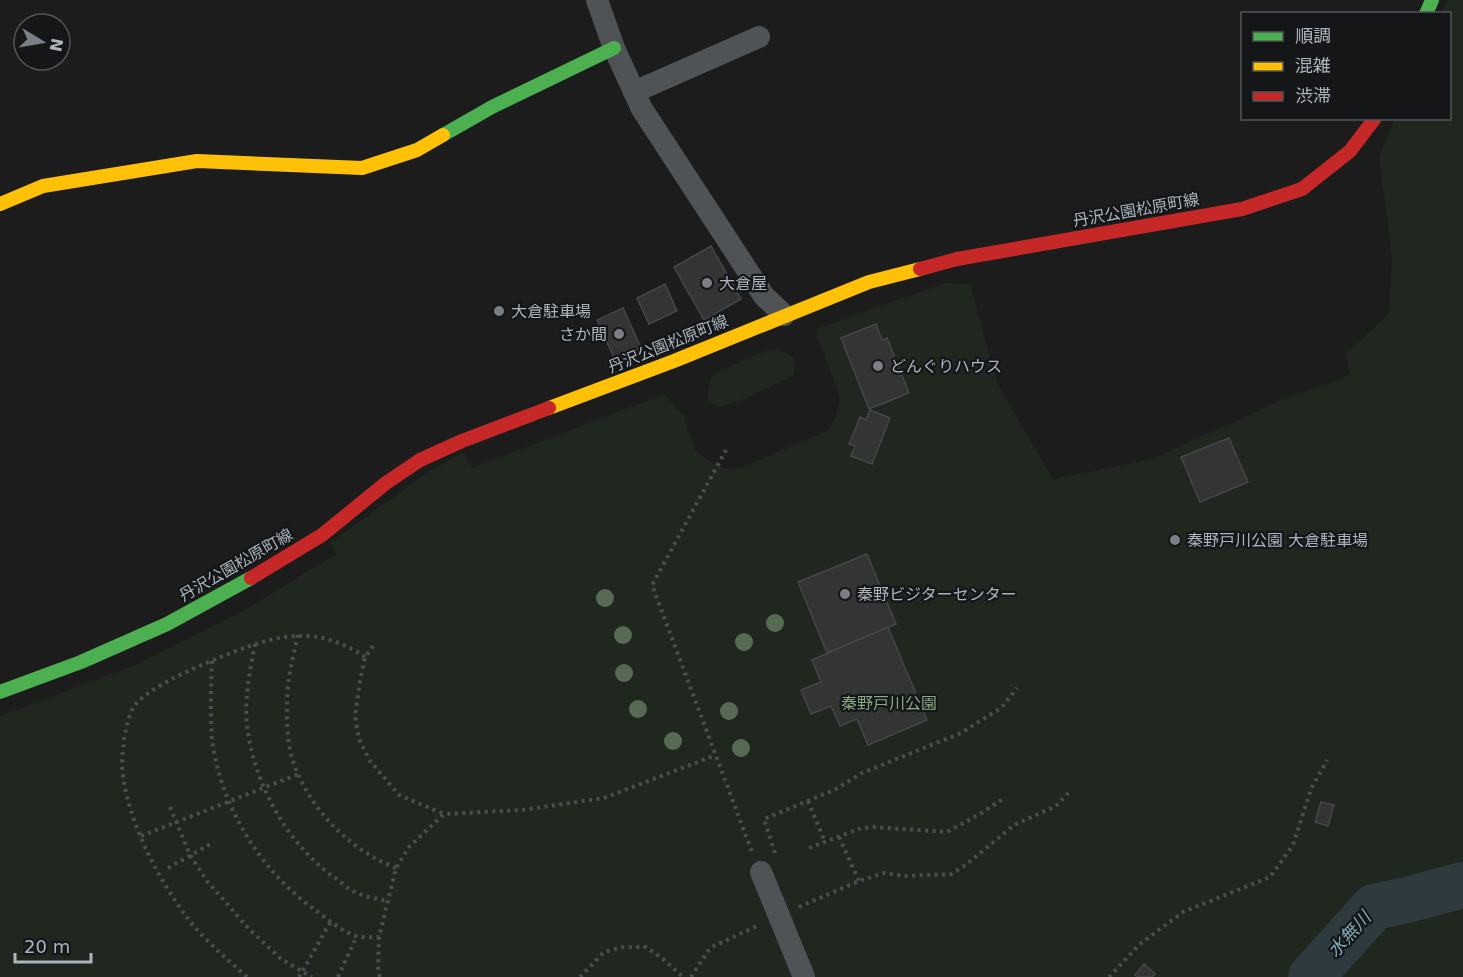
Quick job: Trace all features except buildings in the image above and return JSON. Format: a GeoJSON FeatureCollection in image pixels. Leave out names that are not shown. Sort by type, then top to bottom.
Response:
{"type":"FeatureCollection","features":[{"type":"Feature","properties":{"kind":"main road"},"geometry":{"type":"LineString","coordinates":[[0,204],[43,186],[197,161],[362,168],[417,150],[492,107],[614,48]]}},
{"type":"Feature","properties":{"kind":"main road","name":"丹沢公園松原町線"},"geometry":{"type":"LineString","coordinates":[[0,692],[81,662],[166,624],[249,579],[322,535],[386,483],[420,460],[462,441],[674,361],[869,282],[957,259],[1242,209],[1302,189],[1350,151],[1373,120]]}},
{"type":"Feature","properties":{"kind":"street"},"geometry":{"type":"LineString","coordinates":[[597,0],[614,48],[642,109],[764,296],[784,315]]}},
{"type":"Feature","properties":{"kind":"street"},"geometry":{"type":"LineString","coordinates":[[634,92],[759,37]]}},
{"type":"Feature","properties":{"kind":"street"},"geometry":{"type":"LineString","coordinates":[[758,867],[804,977]]}},
{"type":"Feature","properties":{"kind":"path"},"geometry":{"type":"LineString","coordinates":[[726,450],[652,585],[758,867],[776,855],[764,819],[834,790],[862,773],[961,733],[1001,708],[1017,688]]}},
{"type":"Feature","properties":{"kind":"path"},"geometry":{"type":"LineString","coordinates":[[298,635],[287,702],[292,758],[315,803],[341,833],[376,861],[396,868]]}},
{"type":"Feature","properties":{"kind":"path"},"geometry":{"type":"LineString","coordinates":[[247,977],[220,953],[187,917],[156,872],[141,837],[126,790],[122,761],[126,730],[133,708],[150,691],[255,643],[298,635],[322,636],[347,645],[365,657]]}},
{"type":"Feature","properties":{"kind":"path"},"geometry":{"type":"LineString","coordinates":[[255,643],[247,688],[247,725],[254,760],[264,788],[303,852],[328,874],[355,892],[388,901]]}},
{"type":"Feature","properties":{"kind":"path"},"geometry":{"type":"LineString","coordinates":[[373,646],[365,657],[355,716],[359,739],[370,761],[399,795],[444,814],[522,810],[604,798],[716,755]]}},
{"type":"Feature","properties":{"kind":"path"},"geometry":{"type":"LineString","coordinates":[[212,661],[210,700],[213,741],[222,782],[246,835],[268,867],[298,897],[357,936],[379,937]]}},
{"type":"Feature","properties":{"kind":"path"},"geometry":{"type":"LineString","coordinates":[[1109,977],[1140,944],[1183,912],[1270,877],[1293,844],[1311,789],[1327,760]]}},
{"type":"Feature","properties":{"kind":"path"},"geometry":{"type":"LineString","coordinates":[[141,837],[299,774]]}},
{"type":"Feature","properties":{"kind":"path"},"geometry":{"type":"LineString","coordinates":[[798,908],[859,881],[884,873],[904,876],[951,874],[967,864],[1014,825],[1056,806],[1070,790]]}},
{"type":"Feature","properties":{"kind":"path"},"geometry":{"type":"LineString","coordinates":[[809,848],[861,828],[947,832],[981,814],[1004,798]]}},
{"type":"Feature","properties":{"kind":"path"},"geometry":{"type":"LineString","coordinates":[[808,801],[825,842]]}},
{"type":"Feature","properties":{"kind":"path"},"geometry":{"type":"LineString","coordinates":[[170,807],[190,855],[207,881],[249,929],[282,959],[312,977]]}},
{"type":"Feature","properties":{"kind":"path"},"geometry":{"type":"LineString","coordinates":[[380,977],[378,970],[379,937],[396,868],[409,847],[444,814]]}},
{"type":"Feature","properties":{"kind":"path"},"geometry":{"type":"LineString","coordinates":[[839,837],[859,881]]}},
{"type":"Feature","properties":{"kind":"path"},"geometry":{"type":"LineString","coordinates":[[168,868],[214,842]]}},
{"type":"Feature","properties":{"kind":"path"},"geometry":{"type":"LineString","coordinates":[[299,977],[332,921]]}},
{"type":"Feature","properties":{"kind":"path"},"geometry":{"type":"LineString","coordinates":[[693,976],[710,948],[767,921]]}},
{"type":"Feature","properties":{"kind":"path"},"geometry":{"type":"LineString","coordinates":[[338,977],[357,936]]}},
{"type":"Feature","properties":{"kind":"path"},"geometry":{"type":"LineString","coordinates":[[580,977],[604,952],[624,946],[646,947],[682,977]]}},
{"type":"Feature","properties":{"kind":"green space","name":"秦野戸川公園"},"geometry":{"type":"Polygon","coordinates":[[[1447,0],[1463,0],[1463,977],[0,977],[0,716],[138,664],[242,612],[336,554],[330,543],[429,471],[464,453],[472,468],[664,394],[683,415],[695,450],[713,464],[727,469],[743,467],[827,431],[835,419],[840,397],[815,330],[946,283],[970,284],[998,385],[1053,479],[1152,459],[1293,395],[1342,379],[1350,373],[1346,354],[1389,314],[1392,257],[1379,157],[1395,120],[1451,120],[1451,12],[1441,12],[1447,0]]]}},
{"type":"Feature","properties":{"kind":"green space"},"geometry":{"type":"Polygon","coordinates":[[[768,350],[786,352],[793,358],[795,369],[793,376],[728,405],[711,403],[708,389],[714,373],[768,350]]]}},
{"type":"Feature","properties":{"kind":"waterway","name":"水無川"},"geometry":{"type":"LineString","coordinates":[[1311,977],[1374,907],[1463,885]]}},
{"type":"Feature","properties":{"kind":"traffic: fast"},"geometry":{"type":"LineString","coordinates":[[1427,12],[1432,0]]}},
{"type":"Feature","properties":{"kind":"traffic: fast"},"geometry":{"type":"LineString","coordinates":[[443,135],[492,107],[614,48]]}},
{"type":"Feature","properties":{"kind":"traffic: fast"},"geometry":{"type":"LineString","coordinates":[[0,692],[81,662],[167,624],[251,578]]}},
{"type":"Feature","properties":{"kind":"traffic: slow"},"geometry":{"type":"LineString","coordinates":[[0,204],[43,186],[197,161],[362,168],[417,150],[443,135]]}},
{"type":"Feature","properties":{"kind":"traffic: slow"},"geometry":{"type":"LineString","coordinates":[[549,408],[674,361],[869,282],[920,269]]}},
{"type":"Feature","properties":{"kind":"traffic: jam"},"geometry":{"type":"LineString","coordinates":[[920,269],[957,259],[1242,209],[1302,189],[1350,151],[1373,120]]}},
{"type":"Feature","properties":{"kind":"traffic: jam"},"geometry":{"type":"LineString","coordinates":[[251,578],[322,535],[386,483],[420,460],[462,441],[549,408]]}},
{"type":"Feature","properties":{"kind":"place","name":"大倉屋"},"geometry":{"type":"Point","coordinates":[707,283]}},
{"type":"Feature","properties":{"kind":"place","name":"大倉駐車場"},"geometry":{"type":"Point","coordinates":[499,311]}},
{"type":"Feature","properties":{"kind":"place","name":"さか間"},"geometry":{"type":"Point","coordinates":[619,334]}},
{"type":"Feature","properties":{"kind":"place","name":"どんぐりハウス"},"geometry":{"type":"Point","coordinates":[878,366]}},
{"type":"Feature","properties":{"kind":"place","name":"秦野戸川公園 大倉駐車場"},"geometry":{"type":"Point","coordinates":[1175,540]}},
{"type":"Feature","properties":{"kind":"place","name":"秦野ビジターセンター"},"geometry":{"type":"Point","coordinates":[845,594]}}]}
